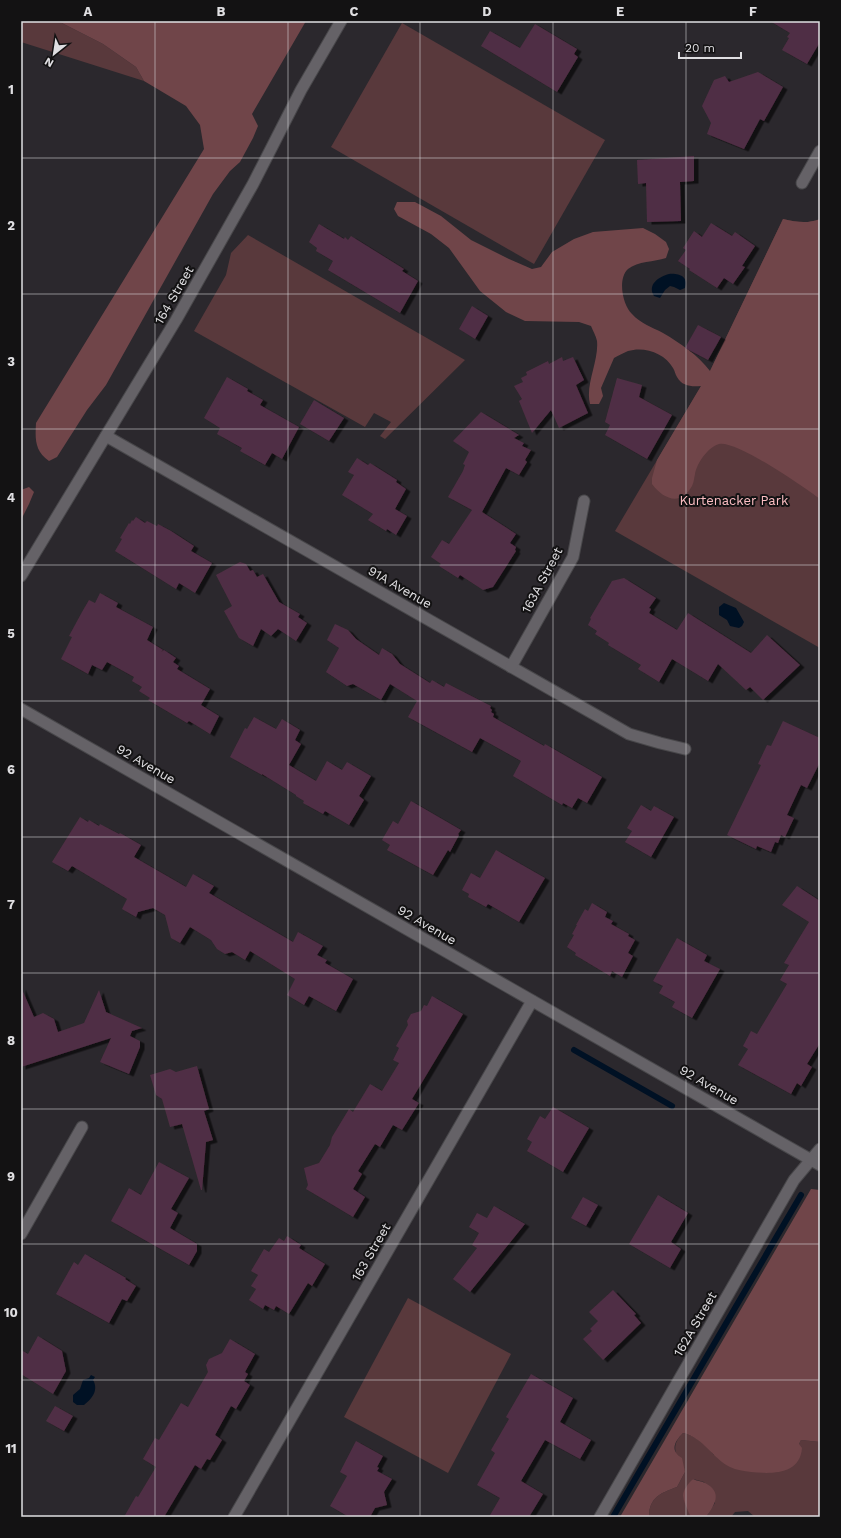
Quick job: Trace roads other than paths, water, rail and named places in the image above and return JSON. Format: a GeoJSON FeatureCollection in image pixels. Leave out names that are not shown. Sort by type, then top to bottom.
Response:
{"type":"FeatureCollection","features":[{"type":"Feature","properties":{"kind":"street","name":"164 Street"},"geometry":{"type":"LineString","coordinates":[[21,576],[176,320],[253,184],[300,90],[341,21]]}},
{"type":"Feature","properties":{"kind":"street"},"geometry":{"type":"LineString","coordinates":[[802,183],[820,151]]}},
{"type":"Feature","properties":{"kind":"street","name":"91A Avenue"},"geometry":{"type":"LineString","coordinates":[[106,436],[630,734],[685,749]]}},
{"type":"Feature","properties":{"kind":"street","name":"163A Street"},"geometry":{"type":"LineString","coordinates":[[511,666],[573,557],[584,501]]}},
{"type":"Feature","properties":{"kind":"street","name":"92 Avenue"},"geometry":{"type":"LineString","coordinates":[[21,709],[815,1162]]}},
{"type":"Feature","properties":{"kind":"street","name":"163 Street"},"geometry":{"type":"LineString","coordinates":[[234,1517],[532,1001]]}},
{"type":"Feature","properties":{"kind":"street"},"geometry":{"type":"LineString","coordinates":[[21,1234],[82,1128]]}},
{"type":"Feature","properties":{"kind":"street","name":"162A Street"},"geometry":{"type":"LineString","coordinates":[[600,1517],[794,1180],[815,1162],[820,1149]]}},
{"type":"Feature","properties":{"kind":"water"},"geometry":{"type":"Polygon","coordinates":[[[669,274],[682,276],[686,284],[685,288],[680,290],[670,286],[665,290],[660,298],[654,296],[652,288],[655,282],[661,277],[669,274]]]}},
{"type":"Feature","properties":{"kind":"water"},"geometry":{"type":"Polygon","coordinates":[[[724,603],[736,608],[744,622],[742,626],[739,628],[730,626],[727,620],[719,615],[719,607],[724,603]]]}},
{"type":"Feature","properties":{"kind":"water"},"geometry":{"type":"Polygon","coordinates":[[[91,1375],[95,1377],[93,1380],[95,1384],[94,1394],[84,1405],[77,1405],[73,1402],[73,1395],[80,1389],[83,1380],[89,1378],[91,1375]]]}},
{"type":"Feature","properties":{"kind":"waterway"},"geometry":{"type":"LineString","coordinates":[[574,1050],[672,1106]]}},
{"type":"Feature","properties":{"kind":"waterway"},"geometry":{"type":"LineString","coordinates":[[613,1517],[801,1195]]}},
{"type":"Feature","properties":{"kind":"park label","name":"Kurtenacker Park"},"geometry":{"type":"Point","coordinates":[734,500]}}]}
